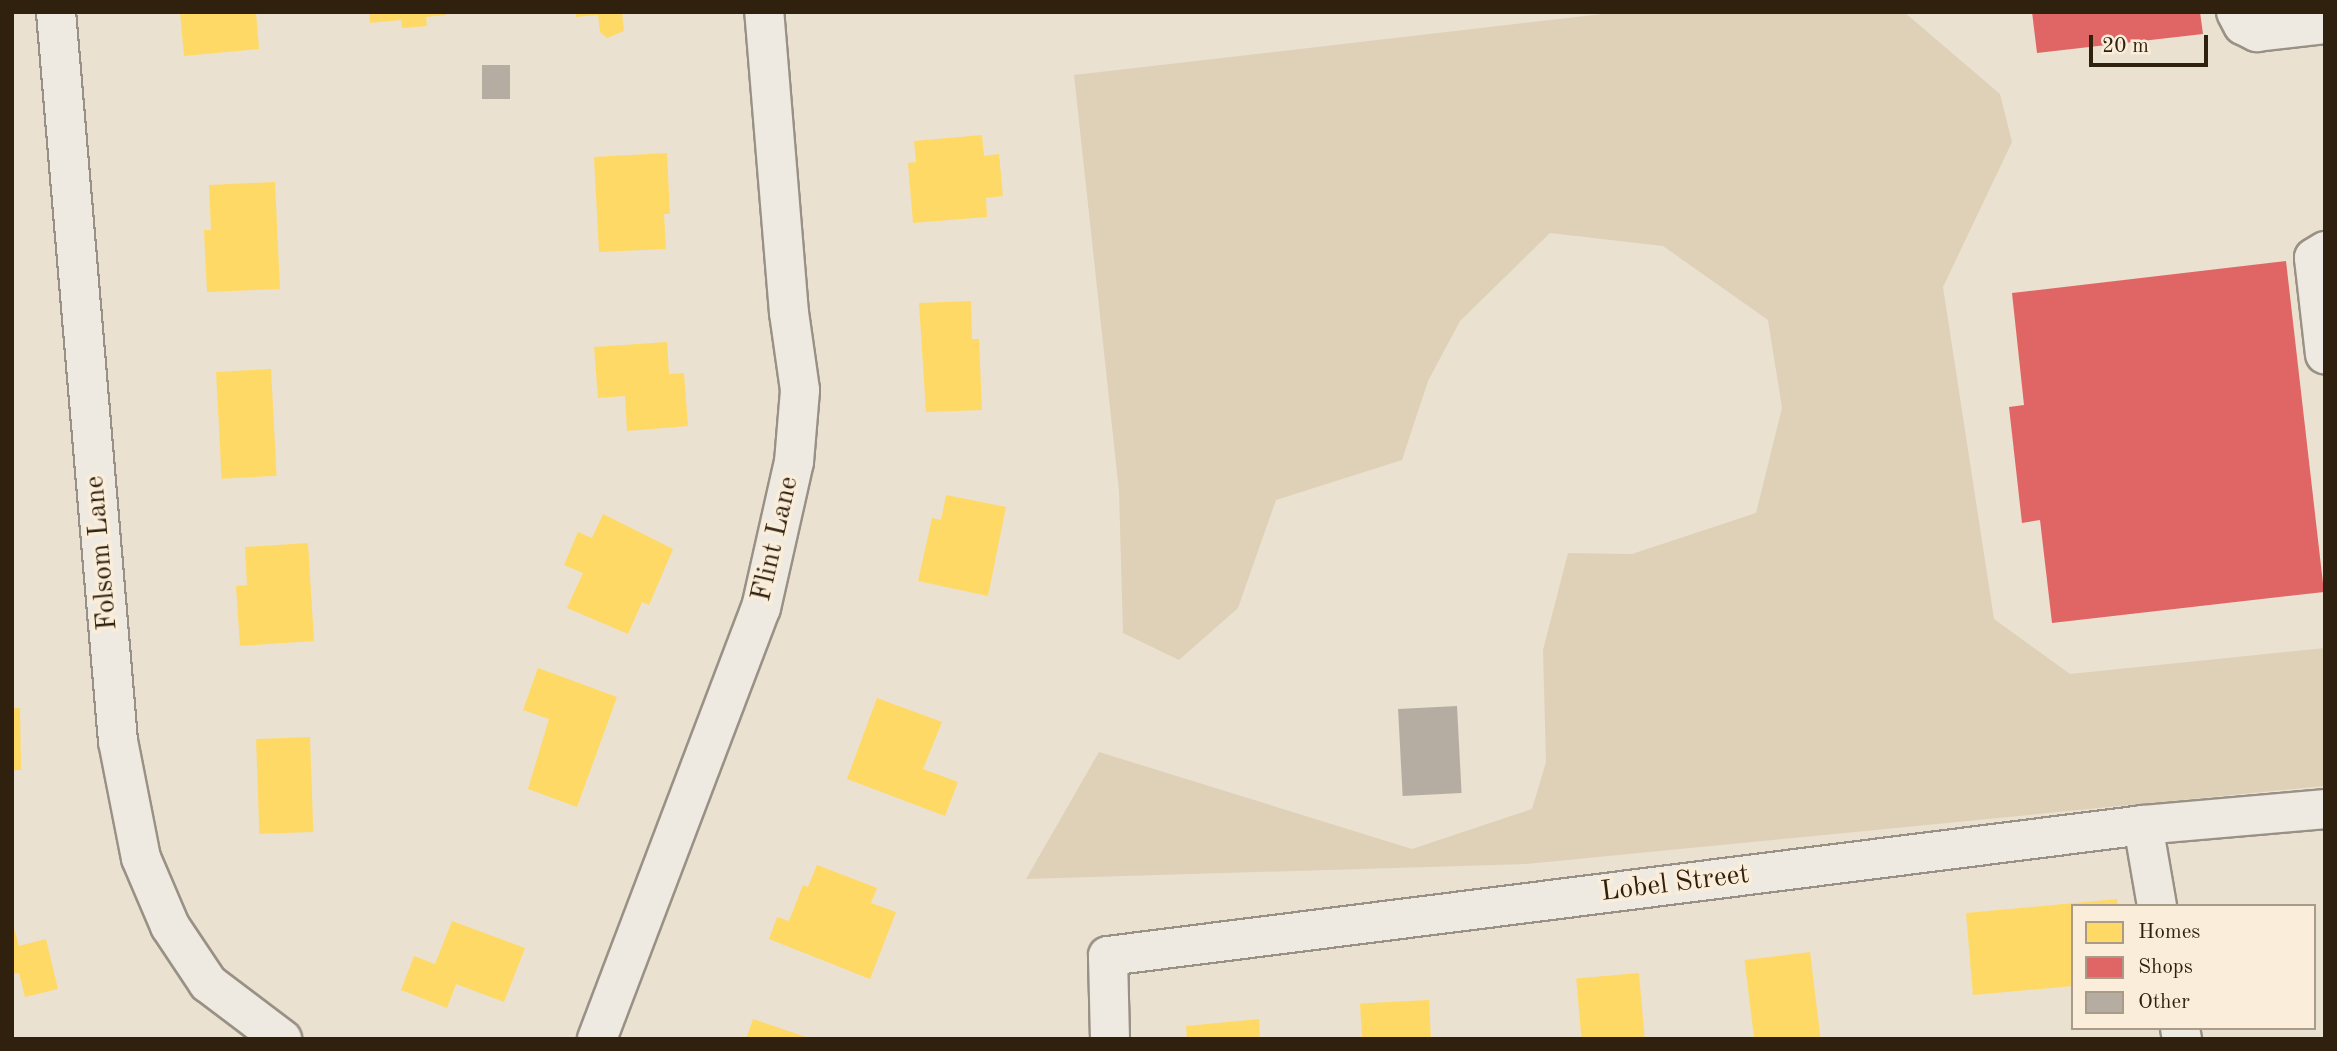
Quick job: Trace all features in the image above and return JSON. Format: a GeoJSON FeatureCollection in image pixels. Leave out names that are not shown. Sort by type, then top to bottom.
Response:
{"type":"FeatureCollection","features":[{"type":"Feature","properties":{"kind":"street","name":"Folsom Lane"},"geometry":{"type":"LineString","coordinates":[[56,12],[118,741],[141,858],[170,926],[208,983],[282,1039]]}},
{"type":"Feature","properties":{"kind":"street","name":"Flint Lane"},"geometry":{"type":"LineString","coordinates":[[597,1039],[761,608],[794,462],[800,390],[789,313],[764,12]]}},
{"type":"Feature","properties":{"kind":"street"},"geometry":{"type":"LineString","coordinates":[[2236,12],[2243,25],[2257,32],[2325,24]]}},
{"type":"Feature","properties":{"kind":"street"},"geometry":{"type":"LineString","coordinates":[[2325,251],[2314,258],[2325,354]]}},
{"type":"Feature","properties":{"kind":"street","name":"Lobel Street"},"geometry":{"type":"LineString","coordinates":[[1110,1039],[1108,956],[2143,825],[2325,809]]}},
{"type":"Feature","properties":{"kind":"street"},"geometry":{"type":"LineString","coordinates":[[2143,825],[2157,904]]}},
{"type":"Feature","properties":{"kind":"shaded area"},"geometry":{"type":"Polygon","coordinates":[[[1620,12],[1904,12],[2000,94],[2012,142],[1943,287],[1994,619],[2070,674],[2325,648],[2325,786],[1526,864],[1026,879],[1099,752],[1412,849],[1532,809],[1546,762],[1543,650],[1568,553],[1632,554],[1756,513],[1782,408],[1768,320],[1663,246],[1550,233],[1460,321],[1428,381],[1402,460],[1276,500],[1238,608],[1179,660],[1123,633],[1119,491],[1074,75],[1620,12]]]}},
{"type":"Feature","properties":{"kind":"building: Homes"},"geometry":{"type":"Polygon","coordinates":[[[180,12],[256,12],[259,49],[184,56],[180,12]]]}},
{"type":"Feature","properties":{"kind":"building: Homes"},"geometry":{"type":"Polygon","coordinates":[[[369,12],[446,12],[446,15],[426,17],[427,26],[402,28],[401,20],[370,23],[369,12]]]}},
{"type":"Feature","properties":{"kind":"building: Homes"},"geometry":{"type":"Polygon","coordinates":[[[576,12],[622,12],[624,31],[607,38],[600,32],[598,15],[576,17],[576,12]]]}},
{"type":"Feature","properties":{"kind":"building: Homes"},"geometry":{"type":"Polygon","coordinates":[[[982,135],[984,156],[999,154],[1003,196],[986,198],[987,217],[913,223],[908,163],[916,162],[914,141],[982,135]]]}},
{"type":"Feature","properties":{"kind":"building: Homes"},"geometry":{"type":"Polygon","coordinates":[[[667,153],[670,214],[664,214],[666,249],[599,252],[594,157],[667,153]]]}},
{"type":"Feature","properties":{"kind":"building: Homes"},"geometry":{"type":"Polygon","coordinates":[[[275,182],[280,289],[207,292],[204,230],[211,230],[209,185],[275,182]]]}},
{"type":"Feature","properties":{"kind":"building: Homes"},"geometry":{"type":"Polygon","coordinates":[[[971,301],[972,339],[979,339],[982,410],[926,412],[919,303],[971,301]]]}},
{"type":"Feature","properties":{"kind":"building: Homes"},"geometry":{"type":"Polygon","coordinates":[[[667,342],[669,374],[684,373],[688,426],[627,431],[625,396],[598,398],[594,347],[667,342]]]}},
{"type":"Feature","properties":{"kind":"building: Homes"},"geometry":{"type":"Polygon","coordinates":[[[271,369],[277,476],[222,479],[216,372],[271,369]]]}},
{"type":"Feature","properties":{"kind":"building: Homes"},"geometry":{"type":"Polygon","coordinates":[[[946,495],[1006,507],[988,596],[918,581],[932,518],[941,520],[946,495]]]}},
{"type":"Feature","properties":{"kind":"building: Homes"},"geometry":{"type":"Polygon","coordinates":[[[603,514],[673,549],[649,605],[642,602],[628,634],[567,608],[583,573],[564,565],[578,532],[592,538],[603,514]]]}},
{"type":"Feature","properties":{"kind":"building: Homes"},"geometry":{"type":"Polygon","coordinates":[[[308,543],[314,641],[240,646],[236,586],[247,585],[245,547],[308,543]]]}},
{"type":"Feature","properties":{"kind":"building: Homes"},"geometry":{"type":"Polygon","coordinates":[[[538,668],[617,697],[577,807],[528,789],[549,719],[523,710],[538,668]]]}},
{"type":"Feature","properties":{"kind":"building: Homes"},"geometry":{"type":"Polygon","coordinates":[[[877,698],[942,722],[923,769],[958,782],[945,816],[847,779],[877,698]]]}},
{"type":"Feature","properties":{"kind":"building: Homes"},"geometry":{"type":"Polygon","coordinates":[[[12,708],[20,708],[21,770],[13,770],[12,708]]]}},
{"type":"Feature","properties":{"kind":"building: Homes"},"geometry":{"type":"Polygon","coordinates":[[[310,737],[313,832],[259,834],[256,739],[310,737]]]}},
{"type":"Feature","properties":{"kind":"building: Homes"},"geometry":{"type":"Polygon","coordinates":[[[817,865],[877,888],[871,903],[896,912],[870,979],[769,939],[777,917],[789,921],[803,885],[808,887],[817,865]]]}},
{"type":"Feature","properties":{"kind":"building: Homes"},"geometry":{"type":"Polygon","coordinates":[[[2117,899],[2118,904],[2071,904],[2071,986],[1973,995],[1966,913],[2117,899]]]}},
{"type":"Feature","properties":{"kind":"building: Homes"},"geometry":{"type":"Polygon","coordinates":[[[12,921],[19,946],[46,939],[58,989],[25,997],[19,973],[12,974],[12,921]]]}},
{"type":"Feature","properties":{"kind":"building: Homes"},"geometry":{"type":"Polygon","coordinates":[[[452,921],[525,948],[504,1002],[456,984],[447,1008],[401,990],[414,956],[435,964],[452,921]]]}},
{"type":"Feature","properties":{"kind":"building: Homes"},"geometry":{"type":"Polygon","coordinates":[[[1810,952],[1821,1039],[1754,1039],[1744,960],[1810,952]]]}},
{"type":"Feature","properties":{"kind":"building: Homes"},"geometry":{"type":"Polygon","coordinates":[[[1639,973],[1645,1039],[1582,1039],[1576,978],[1639,973]]]}},
{"type":"Feature","properties":{"kind":"building: Homes"},"geometry":{"type":"Polygon","coordinates":[[[1429,1000],[1431,1039],[1362,1039],[1360,1004],[1429,1000]]]}},
{"type":"Feature","properties":{"kind":"building: Homes"},"geometry":{"type":"Polygon","coordinates":[[[753,1019],[809,1038],[809,1039],[746,1039],[753,1019]]]}},
{"type":"Feature","properties":{"kind":"building: Homes"},"geometry":{"type":"Polygon","coordinates":[[[1259,1019],[1260,1039],[1187,1039],[1186,1026],[1259,1019]]]}},
{"type":"Feature","properties":{"kind":"building: Shops"},"geometry":{"type":"Polygon","coordinates":[[[2032,12],[2200,12],[2203,34],[2037,53],[2032,12]]]}},
{"type":"Feature","properties":{"kind":"building: Shops"},"geometry":{"type":"Polygon","coordinates":[[[2286,261],[2324,592],[2052,623],[2040,520],[2022,523],[2009,407],[2024,405],[2012,293],[2286,261]]]}},
{"type":"Feature","properties":{"kind":"building: Other"},"geometry":{"type":"Polygon","coordinates":[[[482,65],[510,65],[510,99],[482,99],[482,65]]]}},
{"type":"Feature","properties":{"kind":"building: Other"},"geometry":{"type":"Polygon","coordinates":[[[1457,706],[1462,793],[1403,796],[1398,709],[1457,706]]]}}]}
